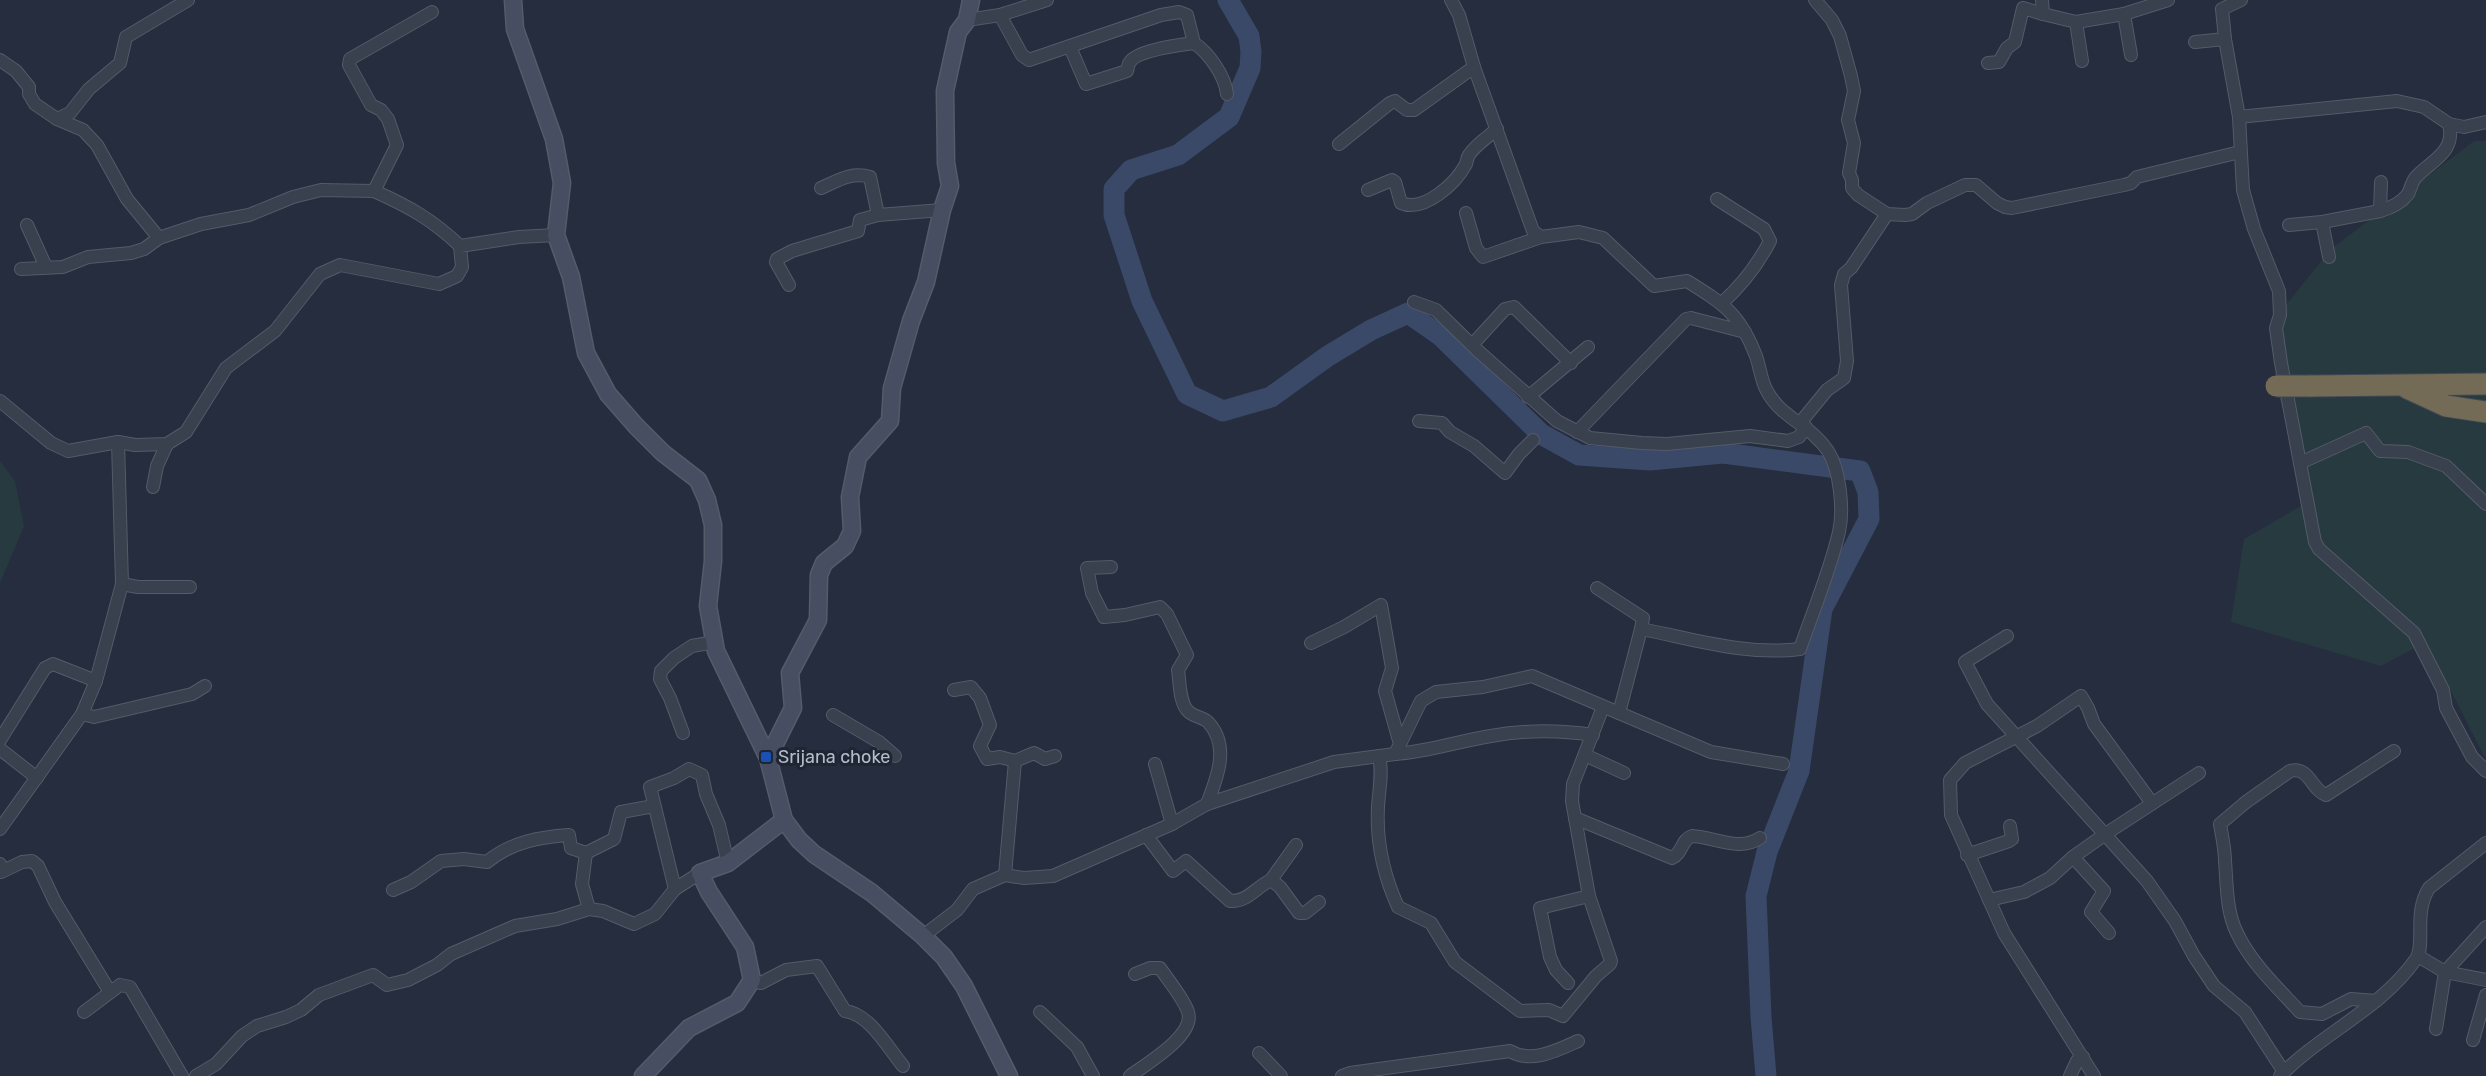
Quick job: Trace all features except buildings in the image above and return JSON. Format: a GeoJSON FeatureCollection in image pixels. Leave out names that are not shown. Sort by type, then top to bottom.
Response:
{"type":"FeatureCollection","features":[{"type":"Feature","properties":{"kind":"highway"},"geometry":{"type":"LineString","coordinates":[[2276,386],[2486,384]]}},
{"type":"Feature","properties":{"kind":"highway"},"geometry":{"type":"LineString","coordinates":[[2403,386],[2486,397]]}},
{"type":"Feature","properties":{"kind":"highway"},"geometry":{"type":"LineString","coordinates":[[2403,386],[2446,405],[2486,412]]}},
{"type":"Feature","properties":{"kind":"street"},"geometry":{"type":"LineString","coordinates":[[57,119],[70,113],[89,89],[120,63],[126,38],[188,0]]}},
{"type":"Feature","properties":{"kind":"street"},"geometry":{"type":"LineString","coordinates":[[513,0],[515,29],[554,140],[562,183],[556,235],[571,277],[586,353],[608,394],[663,453],[698,480],[707,500],[713,525],[713,561],[708,606],[716,651],[768,758],[784,820],[799,840],[814,854],[872,893],[923,936],[955,972],[1009,1076]]}},
{"type":"Feature","properties":{"kind":"street"},"geometry":{"type":"LineString","coordinates":[[768,758],[794,708],[790,673],[818,620],[819,575],[824,563],[845,546],[852,531],[850,497],[858,457],[890,421],[892,388],[911,321],[926,282],[942,210],[950,186],[946,163],[945,91],[958,32],[967,20],[971,0]]}},
{"type":"Feature","properties":{"kind":"street"},"geometry":{"type":"LineString","coordinates":[[967,20],[1000,15],[1047,0]]}},
{"type":"Feature","properties":{"kind":"street"},"geometry":{"type":"LineString","coordinates":[[1451,0],[1459,15],[1474,67],[1527,212],[1529,225],[1541,237]]}},
{"type":"Feature","properties":{"kind":"street"},"geometry":{"type":"LineString","coordinates":[[1815,0],[1832,20],[1840,36],[1854,91],[1848,120],[1854,143],[1849,167],[1852,188],[1858,195],[1887,214],[1912,213],[1927,202],[1965,184],[1976,186],[1998,203],[2012,208],[2124,185],[2131,183],[2137,177],[2240,152]]}},
{"type":"Feature","properties":{"kind":"street"},"geometry":{"type":"LineString","coordinates":[[2042,0],[2043,14]]}},
{"type":"Feature","properties":{"kind":"street"},"geometry":{"type":"LineString","coordinates":[[1988,63],[2000,62],[2007,48],[2015,42],[2023,8],[2076,22],[2124,14],[2168,0]]}},
{"type":"Feature","properties":{"kind":"street"},"geometry":{"type":"LineString","coordinates":[[2241,0],[2222,5],[2225,39],[2240,117],[2240,152],[2246,200],[2254,229],[2279,291],[2280,315],[2276,328],[2280,363],[2315,542],[2319,549],[2414,633],[2443,690],[2446,708],[2472,757],[2486,771]]}},
{"type":"Feature","properties":{"kind":"street"},"geometry":{"type":"LineString","coordinates":[[374,191],[397,145],[388,119],[381,110],[371,105],[349,64],[350,59],[432,12]]}},
{"type":"Feature","properties":{"kind":"street"},"geometry":{"type":"LineString","coordinates":[[1000,15],[1022,55],[1029,60],[1161,15],[1179,12],[1187,15],[1194,42],[1201,47],[1226,82],[1227,94]]}},
{"type":"Feature","properties":{"kind":"street"},"geometry":{"type":"LineString","coordinates":[[2124,14],[2131,55]]}},
{"type":"Feature","properties":{"kind":"street"},"geometry":{"type":"LineString","coordinates":[[2076,22],[2082,61]]}},
{"type":"Feature","properties":{"kind":"street"},"geometry":{"type":"LineString","coordinates":[[2195,42],[2225,39]]}},
{"type":"Feature","properties":{"kind":"street"},"geometry":{"type":"LineString","coordinates":[[1070,47],[1086,84],[1127,71],[1129,63],[1135,57],[1169,46],[1194,42]]}},
{"type":"Feature","properties":{"kind":"street"},"geometry":{"type":"LineString","coordinates":[[0,60],[16,71],[29,87],[29,94],[35,104],[57,119],[83,130],[97,145],[127,199],[159,238]]}},
{"type":"Feature","properties":{"kind":"street"},"geometry":{"type":"LineString","coordinates":[[1339,144],[1390,103],[1395,101],[1407,111],[1414,110],[1474,67]]}},
{"type":"Feature","properties":{"kind":"street"},"geometry":{"type":"LineString","coordinates":[[2240,117],[2397,101],[2424,107],[2449,124],[2464,127],[2486,123]]}},
{"type":"Feature","properties":{"kind":"street"},"geometry":{"type":"LineString","coordinates":[[2289,225],[2322,222],[2393,208],[2408,194],[2415,178],[2445,153],[2451,132],[2449,124]]}},
{"type":"Feature","properties":{"kind":"street"},"geometry":{"type":"LineString","coordinates":[[1368,190],[1392,180],[1395,182],[1401,203],[1409,207],[1421,204],[1446,188],[1465,165],[1469,154],[1497,129]]}},
{"type":"Feature","properties":{"kind":"street"},"geometry":{"type":"LineString","coordinates":[[821,188],[844,177],[856,175],[870,177],[878,215]]}},
{"type":"Feature","properties":{"kind":"street"},"geometry":{"type":"LineString","coordinates":[[2380,182],[2380,211]]}},
{"type":"Feature","properties":{"kind":"street"},"geometry":{"type":"LineString","coordinates":[[0,401],[51,443],[68,451],[118,442],[135,445],[167,444],[186,432],[226,368],[275,331],[320,274],[340,265],[439,284],[457,276],[462,267],[460,246],[439,226],[413,208],[374,191],[321,190],[293,197],[249,215],[201,224],[159,238],[144,249],[131,253],[88,257],[63,267],[21,269]]}},
{"type":"Feature","properties":{"kind":"street"},"geometry":{"type":"LineString","coordinates":[[1718,199],[1764,229],[1770,241],[1759,263],[1746,281],[1722,303]]}},
{"type":"Feature","properties":{"kind":"street"},"geometry":{"type":"LineString","coordinates":[[789,285],[776,262],[777,259],[792,251],[858,231],[860,220],[878,215],[942,210]]}},
{"type":"Feature","properties":{"kind":"street"},"geometry":{"type":"LineString","coordinates":[[1466,213],[1476,248],[1483,257],[1541,237],[1579,232],[1603,238],[1654,286],[1687,281],[1722,303],[1739,321],[1745,332],[1766,390],[1784,415],[1803,425],[1828,452],[1840,492],[1840,530],[1800,649],[1777,652],[1740,649],[1641,629]]}},
{"type":"Feature","properties":{"kind":"street"},"geometry":{"type":"LineString","coordinates":[[1414,302],[1436,310],[1528,397],[1557,421],[1590,438],[1667,444],[1750,436],[1788,441],[1799,437],[1803,425],[1827,390],[1844,378],[1847,361],[1841,285],[1844,274],[1851,268],[1887,214]]}},
{"type":"Feature","properties":{"kind":"street"},"geometry":{"type":"LineString","coordinates":[[2322,222],[2329,257]]}},
{"type":"Feature","properties":{"kind":"street"},"geometry":{"type":"LineString","coordinates":[[27,225],[46,267]]}},
{"type":"Feature","properties":{"kind":"street"},"geometry":{"type":"LineString","coordinates":[[460,246],[519,237],[556,235]]}},
{"type":"Feature","properties":{"kind":"street"},"geometry":{"type":"LineString","coordinates":[[1472,345],[1505,309],[1514,307],[1571,363]]}},
{"type":"Feature","properties":{"kind":"street"},"geometry":{"type":"LineString","coordinates":[[1577,432],[1686,319],[1691,318],[1745,332]]}},
{"type":"Feature","properties":{"kind":"street"},"geometry":{"type":"LineString","coordinates":[[1528,397],[1588,347]]}},
{"type":"Feature","properties":{"kind":"street"},"geometry":{"type":"LineString","coordinates":[[1419,421],[1442,423],[1450,432],[1474,446],[1505,473],[1533,440]]}},
{"type":"Feature","properties":{"kind":"street"},"geometry":{"type":"LineString","coordinates":[[2300,463],[2366,433],[2380,451],[2408,452],[2446,466],[2486,504]]}},
{"type":"Feature","properties":{"kind":"street"},"geometry":{"type":"LineString","coordinates":[[0,829],[82,714],[96,681],[122,584],[118,442]]}},
{"type":"Feature","properties":{"kind":"street"},"geometry":{"type":"LineString","coordinates":[[153,487],[157,466],[167,444]]}},
{"type":"Feature","properties":{"kind":"street"},"geometry":{"type":"LineString","coordinates":[[1111,567],[1087,568],[1092,593],[1104,617],[1160,607],[1167,614],[1187,656],[1178,670],[1182,697],[1188,711],[1208,722],[1220,743],[1220,764],[1207,804]]}},
{"type":"Feature","properties":{"kind":"street"},"geometry":{"type":"LineString","coordinates":[[122,584],[138,587],[189,587]]}},
{"type":"Feature","properties":{"kind":"street"},"geometry":{"type":"LineString","coordinates":[[1597,588],[1643,618],[1619,713]]}},
{"type":"Feature","properties":{"kind":"street"},"geometry":{"type":"LineString","coordinates":[[1311,643],[1381,605],[1392,668],[1385,691],[1398,749]]}},
{"type":"Feature","properties":{"kind":"street"},"geometry":{"type":"LineString","coordinates":[[2007,636],[1965,662],[1987,704],[2147,881],[2175,921],[2194,957],[2214,986],[2245,1012],[2282,1074],[2394,987],[2418,956],[2420,909],[2429,888],[2486,843]]}},
{"type":"Feature","properties":{"kind":"street"},"geometry":{"type":"LineString","coordinates":[[683,733],[660,679],[661,670],[692,646],[714,642]]}},
{"type":"Feature","properties":{"kind":"street"},"geometry":{"type":"LineString","coordinates":[[0,740],[45,668],[53,664],[96,681]]}},
{"type":"Feature","properties":{"kind":"street"},"geometry":{"type":"LineString","coordinates":[[1398,749],[1421,701],[1436,692],[1483,687],[1532,676],[1711,752],[1783,764]]}},
{"type":"Feature","properties":{"kind":"street"},"geometry":{"type":"LineString","coordinates":[[82,714],[94,717],[192,694],[205,686]]}},
{"type":"Feature","properties":{"kind":"street"},"geometry":{"type":"LineString","coordinates":[[954,690],[971,687],[980,698],[990,725],[980,746],[987,759],[1000,757],[1015,760],[1034,753],[1045,759],[1055,756]]}},
{"type":"Feature","properties":{"kind":"street"},"geometry":{"type":"LineString","coordinates":[[2094,1076],[2004,933],[1951,816],[1950,780],[1965,763],[2018,737],[2080,696],[2094,724],[2152,803]]}},
{"type":"Feature","properties":{"kind":"street"},"geometry":{"type":"LineString","coordinates":[[1379,756],[1382,787],[1378,805],[1379,852],[1382,868],[1398,907],[1431,923],[1455,962],[1520,1011],[1549,1010],[1563,1016],[1596,976],[1610,964],[1589,896],[1575,818],[1573,784],[1603,707]]}},
{"type":"Feature","properties":{"kind":"street"},"geometry":{"type":"LineString","coordinates":[[833,715],[879,742],[895,756]]}},
{"type":"Feature","properties":{"kind":"street"},"geometry":{"type":"LineString","coordinates":[[923,936],[957,910],[973,889],[1005,875],[1024,878],[1053,876],[1172,824],[1207,804],[1334,762],[1379,756],[1398,749],[1473,741],[1489,736],[1529,732],[1570,732],[1593,735]]}},
{"type":"Feature","properties":{"kind":"street"},"geometry":{"type":"LineString","coordinates":[[0,749],[37,778]]}},
{"type":"Feature","properties":{"kind":"street"},"geometry":{"type":"LineString","coordinates":[[2376,1001],[2351,999],[2322,1014],[2300,1012],[2275,986],[2249,954],[2236,932],[2226,885],[2220,824],[2246,802],[2290,771],[2305,772],[2321,793],[2326,795],[2394,751]]}},
{"type":"Feature","properties":{"kind":"street"},"geometry":{"type":"LineString","coordinates":[[1585,755],[1624,773]]}},
{"type":"Feature","properties":{"kind":"street"},"geometry":{"type":"LineString","coordinates":[[1005,875],[1015,760]]}},
{"type":"Feature","properties":{"kind":"street"},"geometry":{"type":"LineString","coordinates":[[1155,764],[1172,824]]}},
{"type":"Feature","properties":{"kind":"street"},"geometry":{"type":"LineString","coordinates":[[675,889],[650,787],[674,778],[689,769],[702,775],[706,794],[719,825],[728,863]]}},
{"type":"Feature","properties":{"kind":"street"},"geometry":{"type":"LineString","coordinates":[[1989,900],[2024,892],[2050,878],[2073,857],[2104,835],[2199,773]]}},
{"type":"Feature","properties":{"kind":"street"},"geometry":{"type":"LineString","coordinates":[[393,891],[411,882],[441,861],[464,859],[488,862],[500,851],[545,837],[569,835],[571,848],[586,854],[614,839],[621,812],[654,806]]}},
{"type":"Feature","properties":{"kind":"street"},"geometry":{"type":"LineString","coordinates":[[1575,818],[1672,858],[1678,854],[1685,840],[1692,836],[1740,845],[1752,843],[1760,838]]}},
{"type":"Feature","properties":{"kind":"street"},"geometry":{"type":"LineString","coordinates":[[196,1076],[216,1064],[242,1036],[257,1026],[302,1010],[319,995],[374,975],[387,985],[408,980],[469,945],[515,926],[557,919],[589,909],[603,911],[634,924],[655,914],[675,889],[700,873],[728,863],[784,820]]}},
{"type":"Feature","properties":{"kind":"street"},"geometry":{"type":"LineString","coordinates":[[1967,855],[2012,839],[2010,826]]}},
{"type":"Feature","properties":{"kind":"street"},"geometry":{"type":"LineString","coordinates":[[1146,835],[1173,871],[1186,861],[1230,901],[1237,902],[1252,895],[1264,883],[1271,880],[1296,845]]}},
{"type":"Feature","properties":{"kind":"street"},"geometry":{"type":"LineString","coordinates":[[586,854],[582,884],[589,909]]}},
{"type":"Feature","properties":{"kind":"street"},"geometry":{"type":"LineString","coordinates":[[2073,857],[2104,891],[2091,912],[2109,933]]}},
{"type":"Feature","properties":{"kind":"street"},"geometry":{"type":"LineString","coordinates":[[0,870],[22,862],[32,861],[38,866],[55,903],[110,992]]}},
{"type":"Feature","properties":{"kind":"street"},"geometry":{"type":"LineString","coordinates":[[643,1076],[689,1028],[737,1003],[752,980],[745,947],[709,892],[700,873]]}},
{"type":"Feature","properties":{"kind":"street"},"geometry":{"type":"LineString","coordinates":[[1271,880],[1280,887],[1299,913],[1305,913],[1319,902]]}},
{"type":"Feature","properties":{"kind":"street"},"geometry":{"type":"LineString","coordinates":[[1568,983],[1556,970],[1550,957],[1540,908],[1589,896]]}},
{"type":"Feature","properties":{"kind":"street"},"geometry":{"type":"LineString","coordinates":[[2436,1029],[2445,972],[2486,927]]}},
{"type":"Feature","properties":{"kind":"street"},"geometry":{"type":"LineString","coordinates":[[2418,956],[2445,972],[2486,980]]}},
{"type":"Feature","properties":{"kind":"street"},"geometry":{"type":"LineString","coordinates":[[752,980],[761,983],[786,970],[817,966],[845,1011],[856,1013],[869,1024],[903,1066]]}},
{"type":"Feature","properties":{"kind":"street"},"geometry":{"type":"LineString","coordinates":[[1130,1076],[1174,1044],[1188,1026],[1189,1013],[1160,968],[1150,968],[1135,974]]}},
{"type":"Feature","properties":{"kind":"street"},"geometry":{"type":"LineString","coordinates":[[84,1012],[120,985],[130,987],[182,1076]]}},
{"type":"Feature","properties":{"kind":"street"},"geometry":{"type":"LineString","coordinates":[[2473,1040],[2486,995]]}},
{"type":"Feature","properties":{"kind":"street"},"geometry":{"type":"LineString","coordinates":[[1040,1012],[1077,1047],[1093,1076]]}},
{"type":"Feature","properties":{"kind":"street"},"geometry":{"type":"LineString","coordinates":[[1342,1076],[1510,1051],[1518,1056],[1538,1056],[1578,1041]]}},
{"type":"Feature","properties":{"kind":"street"},"geometry":{"type":"LineString","coordinates":[[1259,1053],[1281,1076]]}},
{"type":"Feature","properties":{"kind":"street"},"geometry":{"type":"LineString","coordinates":[[2070,1076],[2077,1061],[2083,1057]]}},
{"type":"Feature","properties":{"kind":"green space"},"geometry":{"type":"Polygon","coordinates":[[[2474,141],[2486,141],[2486,760],[2426,642],[2381,666],[2231,622],[2244,539],[2311,500],[2276,386],[2273,321],[2331,249],[2474,141]]]}},
{"type":"Feature","properties":{"kind":"green space"},"geometry":{"type":"Polygon","coordinates":[[[0,461],[15,481],[24,526],[0,583],[0,461]]]}},
{"type":"Feature","properties":{"kind":"waterway"},"geometry":{"type":"LineString","coordinates":[[1228,0],[1249,36],[1251,52],[1250,68],[1229,117],[1178,155],[1131,170],[1114,189],[1114,215],[1142,301],[1187,394],[1223,411],[1271,397],[1328,356],[1371,330],[1408,313],[1441,336],[1541,434],[1579,455],[1650,460],[1723,453],[1860,471],[1868,492],[1869,519],[1822,609],[1799,771],[1767,852],[1756,896],[1766,1076]]}},
{"type":"Feature","properties":{"kind":"place","name":"Srijana choke"},"geometry":{"type":"Point","coordinates":[766,757]}}]}
